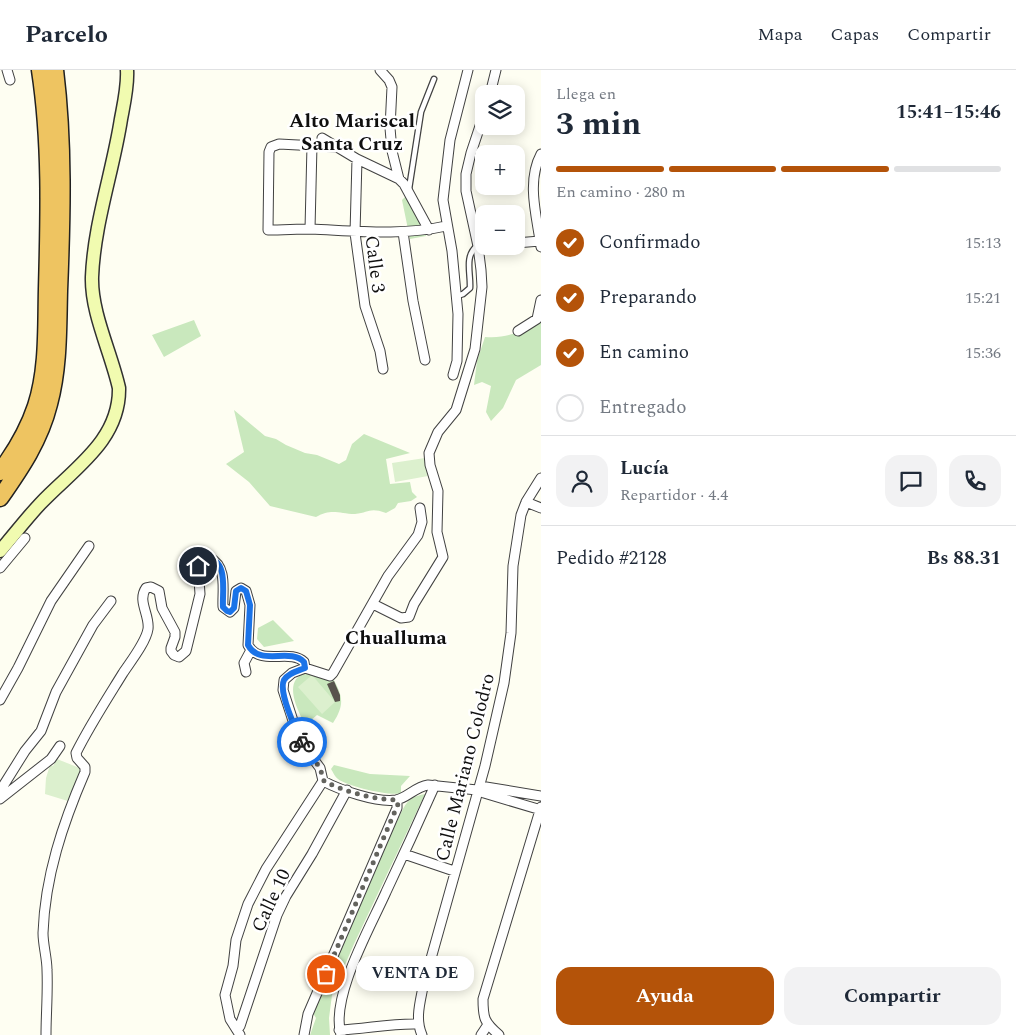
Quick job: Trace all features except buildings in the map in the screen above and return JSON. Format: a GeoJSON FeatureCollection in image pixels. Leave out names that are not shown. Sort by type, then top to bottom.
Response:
{"type":"FeatureCollection","features":[{"type":"Feature","properties":{"kind":"highway"},"geometry":{"type":"LineString","coordinates":[[0,472],[30,422],[43,374],[49,214],[46,113],[40,70]]}},
{"type":"Feature","properties":{"kind":"highway"},"geometry":{"type":"LineString","coordinates":[[0,498],[34,447],[49,405],[55,377],[62,212],[58,104],[54,70]]}},
{"type":"Feature","properties":{"kind":"street"},"geometry":{"type":"LineString","coordinates":[[7,70],[10,80]]}},
{"type":"Feature","properties":{"kind":"street"},"geometry":{"type":"LineString","coordinates":[[0,551],[39,505],[91,455],[112,427],[117,413],[119,388],[92,294],[92,277],[94,251],[123,109],[127,70]]}},
{"type":"Feature","properties":{"kind":"street"},"geometry":{"type":"LineString","coordinates":[[380,70],[389,80],[392,87],[390,128],[392,151],[399,179]]}},
{"type":"Feature","properties":{"kind":"street"},"geometry":{"type":"LineString","coordinates":[[453,376],[457,361],[459,336],[457,296],[443,200],[450,140],[468,70]]}},
{"type":"Feature","properties":{"kind":"street"},"geometry":{"type":"LineString","coordinates":[[492,85],[496,70]]}},
{"type":"Feature","properties":{"kind":"street"},"geometry":{"type":"LineString","coordinates":[[475,223],[466,191],[466,174],[476,135]]}},
{"type":"Feature","properties":{"kind":"street"},"geometry":{"type":"LineString","coordinates":[[322,138],[357,159],[399,179],[409,191],[429,230]]}},
{"type":"Feature","properties":{"kind":"street"},"geometry":{"type":"LineString","coordinates":[[336,147],[276,144],[270,149],[268,230],[310,229],[355,233],[404,232],[429,230],[446,226]]}},
{"type":"Feature","properties":{"kind":"street"},"geometry":{"type":"LineString","coordinates":[[310,229],[312,145]]}},
{"type":"Feature","properties":{"kind":"street"},"geometry":{"type":"LineString","coordinates":[[525,243],[540,244],[533,192],[536,163],[541,154]]}},
{"type":"Feature","properties":{"kind":"street","name":"Calle 3"},"geometry":{"type":"LineString","coordinates":[[357,159],[355,233],[365,306],[380,351],[383,369]]}},
{"type":"Feature","properties":{"kind":"street"},"geometry":{"type":"LineString","coordinates":[[404,232],[413,301],[425,360]]}},
{"type":"Feature","properties":{"kind":"street"},"geometry":{"type":"LineString","coordinates":[[373,604],[401,618],[408,618],[443,557],[437,532],[438,491],[430,465],[429,453],[434,438],[456,410],[475,349],[482,287],[481,255]]}},
{"type":"Feature","properties":{"kind":"street"},"geometry":{"type":"LineString","coordinates":[[518,330],[537,320],[541,300]]}},
{"type":"Feature","properties":{"kind":"street","name":"Calle Mariano Colodro"},"geometry":{"type":"LineString","coordinates":[[422,1035],[418,1024],[418,1013],[423,987],[485,766],[504,683],[510,633],[513,566],[518,533],[526,502],[541,478]]}},
{"type":"Feature","properties":{"kind":"street"},"geometry":{"type":"LineString","coordinates":[[526,502],[541,508]]}},
{"type":"Feature","properties":{"kind":"street"},"geometry":{"type":"LineString","coordinates":[[324,781],[320,768],[297,733],[283,690],[283,684],[287,676],[305,668],[330,676],[348,650],[397,562],[412,543],[421,527],[420,508]]}},
{"type":"Feature","properties":{"kind":"street"},"geometry":{"type":"LineString","coordinates":[[0,568],[25,538]]}},
{"type":"Feature","properties":{"kind":"street"},"geometry":{"type":"LineString","coordinates":[[0,700],[51,601],[90,546]]}},
{"type":"Feature","properties":{"kind":"street"},"geometry":{"type":"LineString","coordinates":[[46,1035],[47,969],[43,934],[46,899],[52,863],[65,821],[85,772],[85,767],[77,758],[76,753],[94,720],[140,647],[148,630],[143,595],[146,588],[151,586],[159,591],[164,615],[175,632],[171,651],[179,657],[186,651],[200,594],[198,566],[202,560],[210,558],[219,565],[222,571],[224,609],[230,612],[234,608],[236,591],[241,588],[247,593],[250,605],[248,645],[251,650],[262,656],[300,658],[304,662],[305,668]]}},
{"type":"Feature","properties":{"kind":"street"},"geometry":{"type":"LineString","coordinates":[[0,791],[24,751],[41,731],[56,692],[93,625],[111,601]]}},
{"type":"Feature","properties":{"kind":"street"},"geometry":{"type":"LineString","coordinates":[[246,672],[244,663],[251,650]]}},
{"type":"Feature","properties":{"kind":"street"},"geometry":{"type":"LineString","coordinates":[[0,799],[51,759],[60,746]]}},
{"type":"Feature","properties":{"kind":"street"},"geometry":{"type":"LineString","coordinates":[[324,781],[347,790],[377,798],[397,800],[421,786],[435,785],[477,790],[484,794],[541,809],[483,999],[484,1015],[488,1026],[499,1035]]}},
{"type":"Feature","properties":{"kind":"street"},"geometry":{"type":"LineString","coordinates":[[238,1032],[230,1019],[225,995],[233,966],[236,940],[248,904],[266,869],[324,781]]}},
{"type":"Feature","properties":{"kind":"street"},"geometry":{"type":"LineString","coordinates":[[418,1024],[386,1024],[340,1032],[340,1007],[351,970],[435,785]]}},
{"type":"Feature","properties":{"kind":"street"},"geometry":{"type":"LineString","coordinates":[[477,790],[486,787],[541,796]]}},
{"type":"Feature","properties":{"kind":"street","name":"Calle 10"},"geometry":{"type":"LineString","coordinates":[[238,1032],[277,915],[347,790]]}},
{"type":"Feature","properties":{"kind":"street"},"geometry":{"type":"LineString","coordinates":[[304,1035],[308,1014],[397,808],[397,800]]}},
{"type":"Feature","properties":{"kind":"street"},"geometry":{"type":"LineString","coordinates":[[404,854],[454,871]]}},
{"type":"Feature","properties":{"kind":"street"},"geometry":{"type":"LineString","coordinates":[[481,1035],[488,1026]]}},
{"type":"Feature","properties":{"kind":"lane"},"geometry":{"type":"LineString","coordinates":[[409,191],[421,112],[434,79]]}},
{"type":"Feature","properties":{"kind":"lane"},"geometry":{"type":"LineString","coordinates":[[457,296],[470,288],[470,260],[475,249]]}},
{"type":"Feature","properties":{"kind":"green space"},"geometry":{"type":"Polygon","coordinates":[[[406,196],[423,225],[426,236],[410,239],[402,200],[406,196]]]}},
{"type":"Feature","properties":{"kind":"green space"},"geometry":{"type":"Polygon","coordinates":[[[194,320],[201,336],[164,357],[152,335],[194,320]]]}},
{"type":"Feature","properties":{"kind":"green space"},"geometry":{"type":"Polygon","coordinates":[[[541,320],[541,365],[516,380],[503,408],[491,421],[486,412],[491,386],[482,382],[474,385],[477,361],[485,337],[500,337],[514,333],[528,328],[541,320]]]}},
{"type":"Feature","properties":{"kind":"green space"},"geometry":{"type":"Polygon","coordinates":[[[234,410],[265,436],[276,439],[305,453],[317,455],[339,464],[346,460],[352,444],[364,434],[410,453],[386,459],[390,484],[410,482],[412,492],[417,497],[411,501],[398,503],[395,508],[386,513],[372,510],[355,514],[331,512],[316,517],[270,506],[249,482],[226,464],[244,452],[234,410]]]}},
{"type":"Feature","properties":{"kind":"green space"},"geometry":{"type":"Polygon","coordinates":[[[425,458],[428,476],[395,482],[392,463],[425,458]]]}},
{"type":"Feature","properties":{"kind":"green space"},"geometry":{"type":"Polygon","coordinates":[[[273,620],[294,641],[264,647],[257,639],[258,628],[273,620]]]}},
{"type":"Feature","properties":{"kind":"green space"},"geometry":{"type":"Polygon","coordinates":[[[306,673],[332,677],[341,700],[337,717],[333,723],[317,715],[309,722],[321,742],[318,744],[302,718],[294,696],[293,686],[297,678],[306,673]]]}},
{"type":"Feature","properties":{"kind":"green space"},"geometry":{"type":"Polygon","coordinates":[[[312,675],[335,702],[322,714],[298,687],[312,675]]]}},
{"type":"Feature","properties":{"kind":"green space"},"geometry":{"type":"Polygon","coordinates":[[[57,759],[82,769],[71,802],[45,794],[46,778],[50,765],[53,766],[57,759]]]}},
{"type":"Feature","properties":{"kind":"green space"},"geometry":{"type":"Polygon","coordinates":[[[334,765],[370,774],[410,776],[401,786],[401,793],[379,792],[359,788],[338,779],[331,769],[334,765]]]}},
{"type":"Feature","properties":{"kind":"green space"},"geometry":{"type":"Polygon","coordinates":[[[425,794],[332,995],[329,1018],[330,1035],[310,1035],[316,1018],[311,1010],[360,898],[406,805],[410,799],[425,794]]]}},
{"type":"Feature","properties":{"kind":"way so far"},"geometry":{"type":"LineString","coordinates":[[302,742],[318,763],[324,781],[370,797],[397,800],[398,804],[326,974]]}},
{"type":"Feature","properties":{"kind":"place","name":"VENTA DE"},"geometry":{"type":"Point","coordinates":[326,974]}},
{"type":"Feature","properties":{"kind":"district","name":"Alto Mariscal Santa Cruz"},"geometry":{"type":"Point","coordinates":[352,132]}},
{"type":"Feature","properties":{"kind":"district","name":"Chualluma"},"geometry":{"type":"Point","coordinates":[396,637]}},
{"type":"Feature","properties":{"kind":"route"},"geometry":{"type":"LineString","coordinates":[[198,566],[206,558],[215,560],[219,565],[222,571],[223,607],[227,611],[230,612],[234,608],[235,592],[241,588],[246,591],[250,605],[248,645],[251,650],[262,656],[300,658],[306,664],[305,668],[287,676],[283,684],[286,701],[302,742]]}}]}
